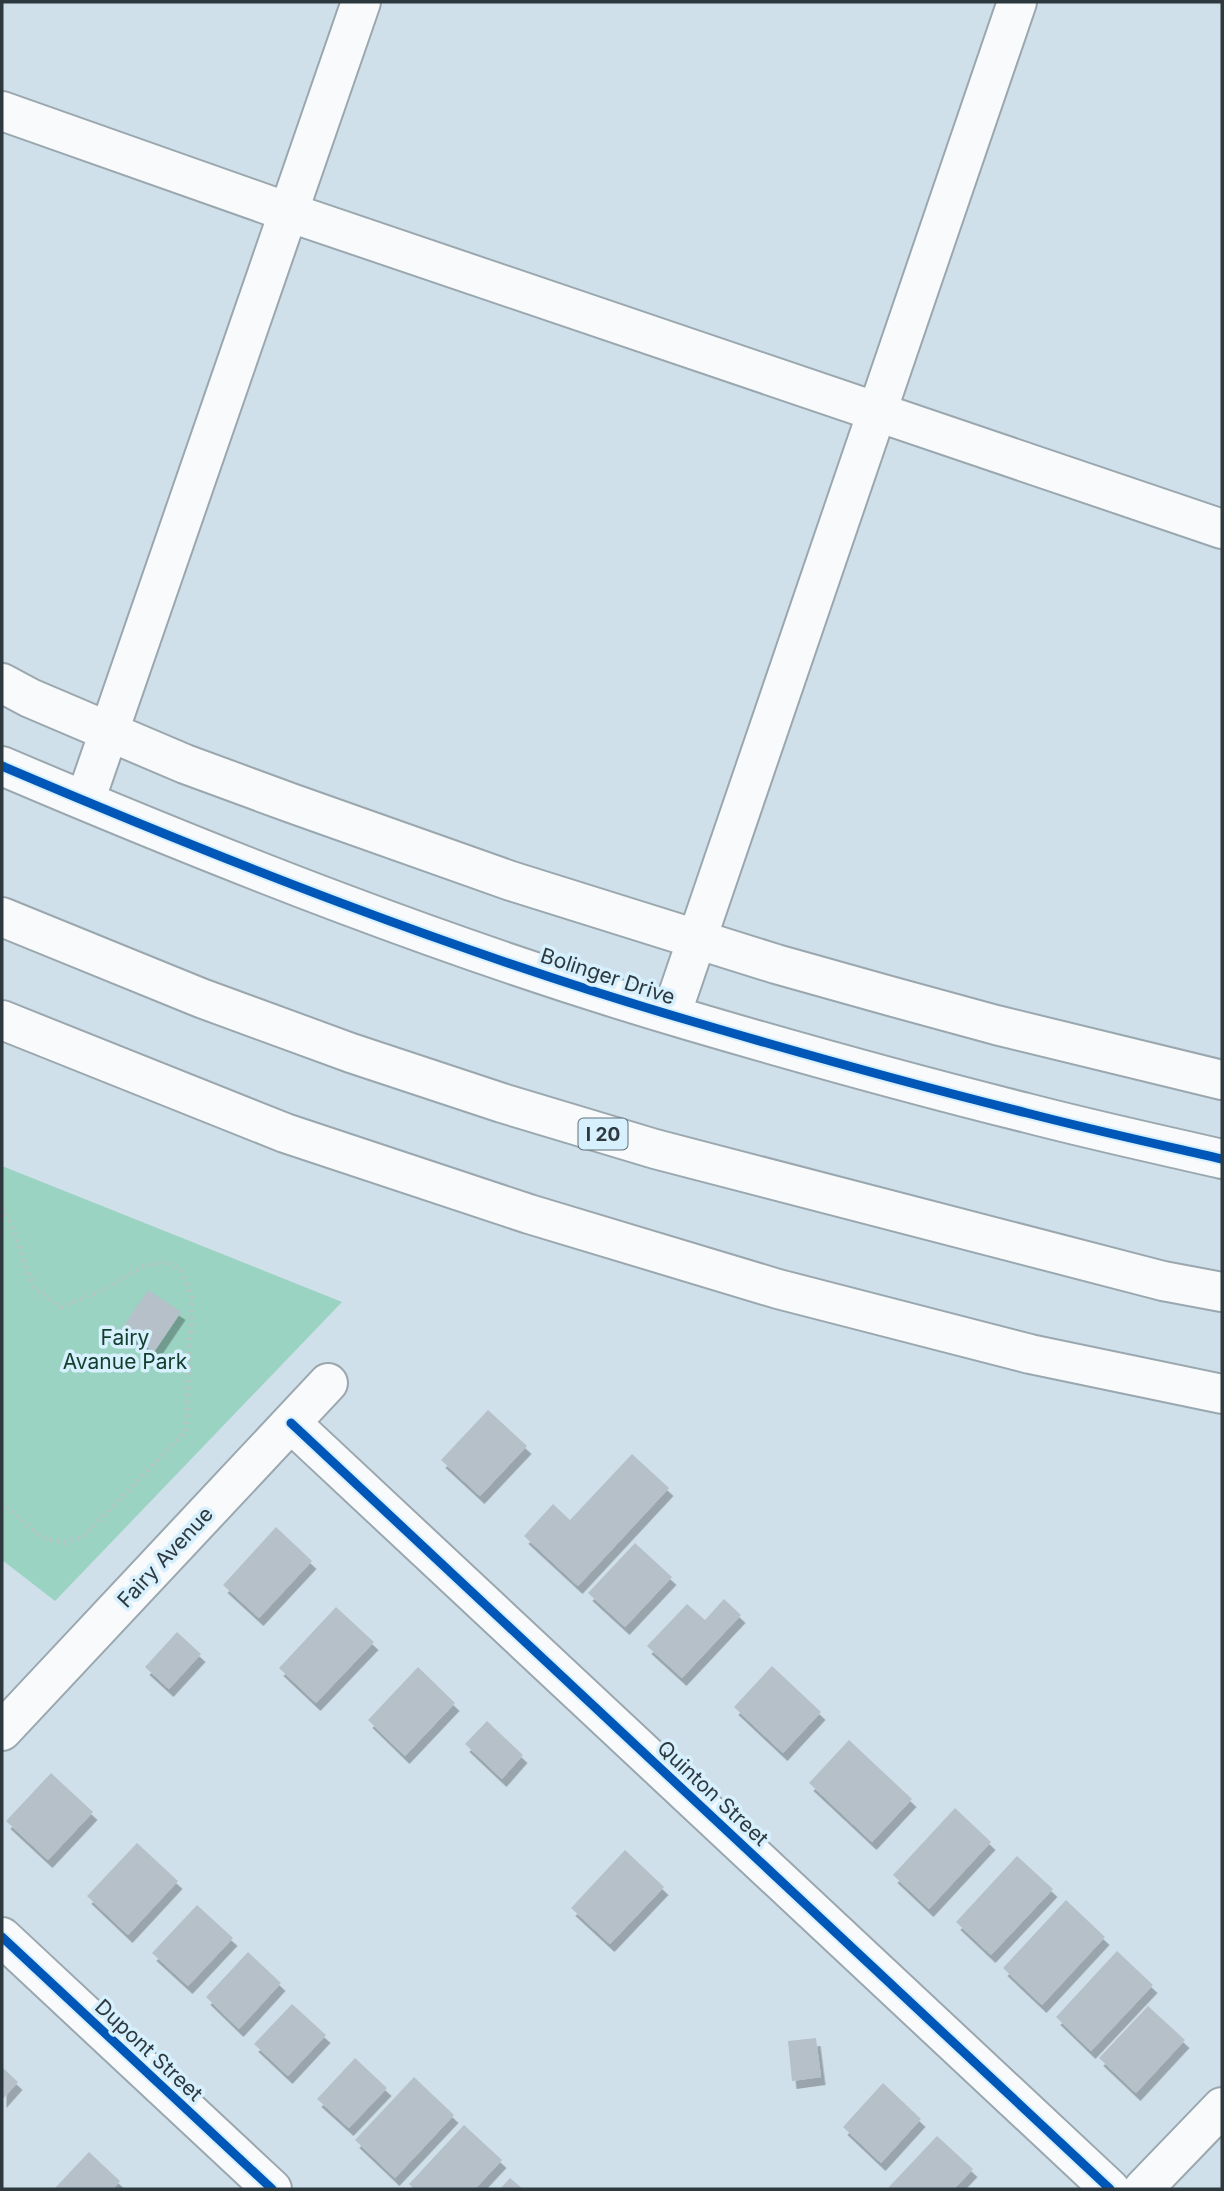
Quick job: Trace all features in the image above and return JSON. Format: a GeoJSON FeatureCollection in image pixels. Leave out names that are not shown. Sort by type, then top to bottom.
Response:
{"type":"FeatureCollection","features":[{"type":"Feature","properties":{"kind":"main road"},"geometry":{"type":"LineString","coordinates":[[85,801],[361,2]]}},
{"type":"Feature","properties":{"kind":"main road"},"geometry":{"type":"LineString","coordinates":[[671,1014],[1017,2]]}},
{"type":"Feature","properties":{"kind":"main road"},"geometry":{"type":"LineString","coordinates":[[2,111],[288,212],[1222,529]]}},
{"type":"Feature","properties":{"kind":"main road"},"geometry":{"type":"LineString","coordinates":[[2,683],[109,732],[244,786],[402,843],[617,915],[696,937],[776,964],[996,1025],[1222,1080]]}},
{"type":"Feature","properties":{"kind":"main road","name":"Bolinger Drive"},"geometry":{"type":"LineString","coordinates":[[2,766],[135,823],[410,928],[671,1014],[1028,1113],[1222,1159]]}},
{"type":"Feature","properties":{"kind":"main road","name":"I 20"},"geometry":{"type":"LineString","coordinates":[[2,917],[201,998],[351,1053],[526,1110],[655,1149],[1163,1280],[1222,1292]]}},
{"type":"Feature","properties":{"kind":"main road"},"geometry":{"type":"LineString","coordinates":[[2,1020],[285,1133],[529,1214],[778,1289],[1030,1354],[1222,1394]]}},
{"type":"Feature","properties":{"kind":"main road","name":"Fairy Avenue"},"geometry":{"type":"LineString","coordinates":[[2,1731],[328,1383]]}},
{"type":"Feature","properties":{"kind":"main road","name":"Quinton Street"},"geometry":{"type":"LineString","coordinates":[[291,1423],[1110,2189]]}},
{"type":"Feature","properties":{"kind":"main road","name":"Dupont Street"},"geometry":{"type":"LineString","coordinates":[[2,1937],[272,2189]]}},
{"type":"Feature","properties":{"kind":"main road"},"geometry":{"type":"LineString","coordinates":[[1143,2189],[1222,2107]]}},
{"type":"Feature","properties":{"kind":"path"},"geometry":{"type":"LineString","coordinates":[[2,1208],[11,1224],[33,1287],[61,1307],[99,1292],[144,1266],[167,1262],[182,1271],[192,1298],[186,1430],[85,1535],[66,1543],[43,1538],[2,1504]]}},
{"type":"Feature","properties":{"kind":"green space","name":"Fairy Avanue Park"},"geometry":{"type":"Polygon","coordinates":[[[2,1166],[342,1302],[55,1601],[2,1560],[2,1166]]]}},
{"type":"Feature","properties":{"kind":"building"},"geometry":{"type":"Polygon","coordinates":[[[148,1290],[181,1312],[154,1352],[121,1330],[148,1290]]]}},
{"type":"Feature","properties":{"kind":"building"},"geometry":{"type":"Polygon","coordinates":[[[488,1410],[527,1446],[480,1496],[441,1460],[488,1410]]]}},
{"type":"Feature","properties":{"kind":"building"},"geometry":{"type":"Polygon","coordinates":[[[632,1454],[669,1488],[578,1586],[524,1536],[553,1504],[570,1520],[632,1454]]]}},
{"type":"Feature","properties":{"kind":"building"},"geometry":{"type":"Polygon","coordinates":[[[276,1527],[312,1561],[259,1618],[223,1585],[276,1527]]]}},
{"type":"Feature","properties":{"kind":"building"},"geometry":{"type":"Polygon","coordinates":[[[635,1543],[672,1577],[625,1627],[588,1593],[635,1543]]]}},
{"type":"Feature","properties":{"kind":"building"},"geometry":{"type":"Polygon","coordinates":[[[724,1599],[741,1615],[682,1678],[647,1646],[687,1604],[705,1620],[724,1599]]]}},
{"type":"Feature","properties":{"kind":"building"},"geometry":{"type":"Polygon","coordinates":[[[336,1607],[374,1642],[316,1703],[279,1668],[336,1607]]]}},
{"type":"Feature","properties":{"kind":"building"},"geometry":{"type":"Polygon","coordinates":[[[177,1632],[201,1654],[169,1689],[145,1667],[177,1632]]]}},
{"type":"Feature","properties":{"kind":"building"},"geometry":{"type":"Polygon","coordinates":[[[772,1666],[821,1712],[783,1753],[734,1707],[772,1666]]]}},
{"type":"Feature","properties":{"kind":"building"},"geometry":{"type":"Polygon","coordinates":[[[418,1667],[455,1703],[405,1756],[368,1720],[418,1667]]]}},
{"type":"Feature","properties":{"kind":"building"},"geometry":{"type":"Polygon","coordinates":[[[487,1721],[523,1755],[502,1779],[465,1744],[487,1721]]]}},
{"type":"Feature","properties":{"kind":"building"},"geometry":{"type":"Polygon","coordinates":[[[849,1740],[912,1799],[872,1842],[809,1783],[849,1740]]]}},
{"type":"Feature","properties":{"kind":"building"},"geometry":{"type":"Polygon","coordinates":[[[51,1773],[93,1812],[48,1860],[6,1821],[51,1773]]]}},
{"type":"Feature","properties":{"kind":"building"},"geometry":{"type":"Polygon","coordinates":[[[955,1808],[991,1842],[929,1909],[893,1875],[955,1808]]]}},
{"type":"Feature","properties":{"kind":"building"},"geometry":{"type":"Polygon","coordinates":[[[137,1843],[178,1881],[128,1935],[87,1896],[137,1843]]]}},
{"type":"Feature","properties":{"kind":"building"},"geometry":{"type":"Polygon","coordinates":[[[625,1850],[664,1887],[610,1944],[571,1908],[625,1850]]]}},
{"type":"Feature","properties":{"kind":"building"},"geometry":{"type":"Polygon","coordinates":[[[1017,1856],[1053,1889],[991,1955],[956,1922],[1017,1856]]]}},
{"type":"Feature","properties":{"kind":"building"},"geometry":{"type":"Polygon","coordinates":[[[1066,1900],[1105,1937],[1042,2005],[1003,1968],[1066,1900]]]}},
{"type":"Feature","properties":{"kind":"building"},"geometry":{"type":"Polygon","coordinates":[[[197,1905],[233,1938],[188,1986],[152,1953],[197,1905]]]}},
{"type":"Feature","properties":{"kind":"building"},"geometry":{"type":"Polygon","coordinates":[[[1117,1951],[1153,1985],[1091,2051],[1056,2017],[1117,1951]]]}},
{"type":"Feature","properties":{"kind":"building"},"geometry":{"type":"Polygon","coordinates":[[[248,1952],[281,1983],[239,2029],[206,1997],[248,1952]]]}},
{"type":"Feature","properties":{"kind":"building"},"geometry":{"type":"Polygon","coordinates":[[[292,2004],[326,2035],[288,2076],[254,2044],[292,2004]]]}},
{"type":"Feature","properties":{"kind":"building"},"geometry":{"type":"Polygon","coordinates":[[[1148,2006],[1185,2040],[1136,2093],[1099,2058],[1148,2006]]]}},
{"type":"Feature","properties":{"kind":"building"},"geometry":{"type":"Polygon","coordinates":[[[816,2038],[821,2077],[792,2081],[788,2041],[816,2038]]]}},
{"type":"Feature","properties":{"kind":"building"},"geometry":{"type":"Polygon","coordinates":[[[355,2058],[387,2088],[349,2128],[317,2099],[355,2058]]]}},
{"type":"Feature","properties":{"kind":"building"},"geometry":{"type":"Polygon","coordinates":[[[2,2067],[18,2082],[2,2100],[2,2067]]]}},
{"type":"Feature","properties":{"kind":"building"},"geometry":{"type":"Polygon","coordinates":[[[414,2077],[454,2115],[395,2178],[355,2140],[414,2077]]]}},
{"type":"Feature","properties":{"kind":"building"},"geometry":{"type":"Polygon","coordinates":[[[883,2083],[921,2119],[881,2163],[843,2127],[883,2083]]]}},
{"type":"Feature","properties":{"kind":"building"},"geometry":{"type":"Polygon","coordinates":[[[464,2125],[502,2160],[475,2189],[414,2189],[409,2184],[464,2125]]]}},
{"type":"Feature","properties":{"kind":"building"},"geometry":{"type":"Polygon","coordinates":[[[937,2136],[973,2169],[954,2189],[887,2189],[937,2136]]]}},
{"type":"Feature","properties":{"kind":"building"},"geometry":{"type":"Polygon","coordinates":[[[89,2152],[120,2181],[113,2189],[54,2189],[89,2152]]]}},
{"type":"Feature","properties":{"kind":"building"},"geometry":{"type":"Polygon","coordinates":[[[510,2178],[523,2189],[500,2189],[510,2178]]]}},
{"type":"Feature","properties":{"kind":"cycle path"},"geometry":{"type":"LineString","coordinates":[[2,766],[257,871],[516,966],[733,1033],[901,1080],[1222,1159]]}},
{"type":"Feature","properties":{"kind":"cycle path"},"geometry":{"type":"LineString","coordinates":[[291,1423],[1110,2189]]}},
{"type":"Feature","properties":{"kind":"cycle path"},"geometry":{"type":"LineString","coordinates":[[2,1937],[272,2189]]}}]}
